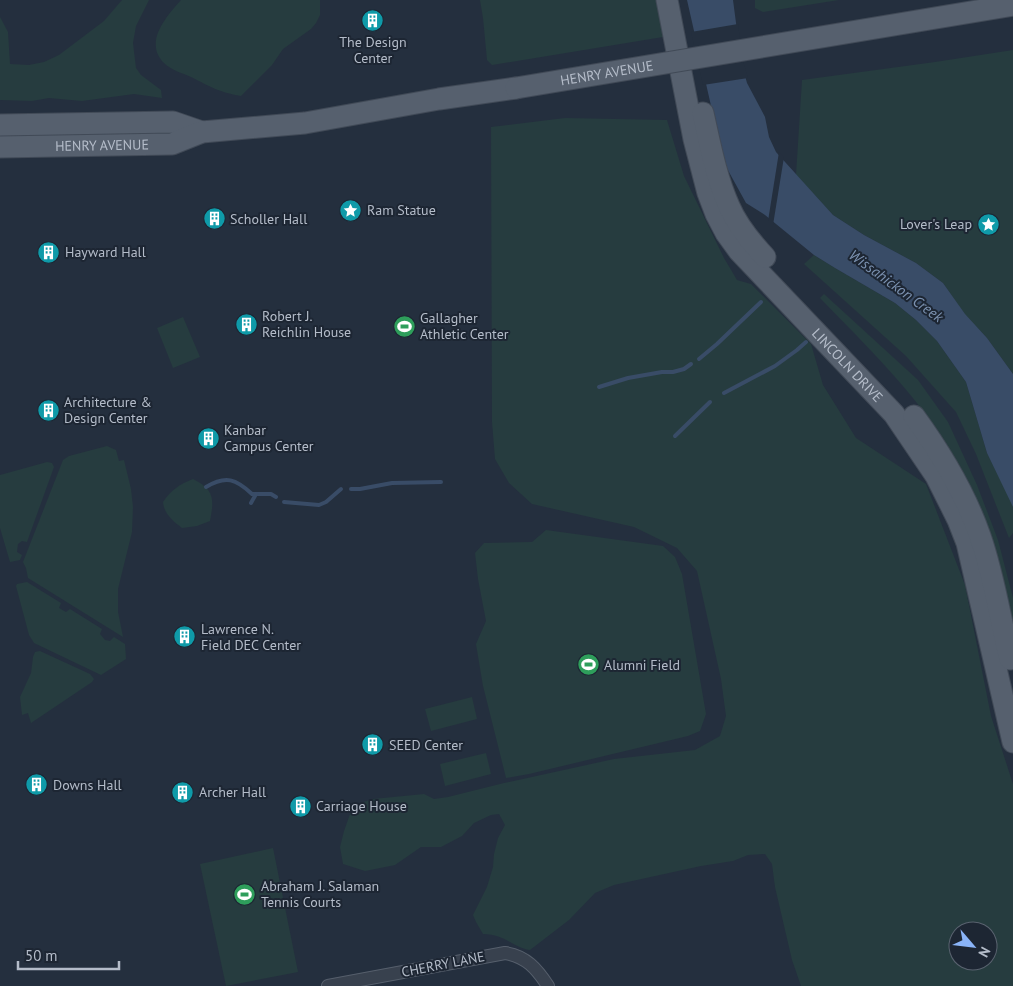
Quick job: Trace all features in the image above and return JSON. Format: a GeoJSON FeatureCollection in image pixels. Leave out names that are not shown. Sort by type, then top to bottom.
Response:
{"type":"FeatureCollection","features":[{"type":"Feature","properties":{"kind":"main road","name":"LINCOLN DRIVE"},"geometry":{"type":"LineString","coordinates":[[667,0],[694,139],[708,193],[716,214],[739,251],[894,414],[936,476],[958,520],[969,550],[1013,742]]}},
{"type":"Feature","properties":{"kind":"main road","name":"LINCOLN DRIVE"},"geometry":{"type":"LineString","coordinates":[[679,0],[708,136],[729,207],[751,242],[906,405],[944,462],[972,514],[981,538],[1013,674]]}},
{"type":"Feature","properties":{"kind":"main road","name":"HENRY AVENUE"},"geometry":{"type":"LineString","coordinates":[[0,147],[172,144],[202,132],[305,123],[427,101],[516,88],[1013,5]]}},
{"type":"Feature","properties":{"kind":"main road","name":"HENRY AVENUE"},"geometry":{"type":"LineString","coordinates":[[0,125],[173,122],[202,132]]}},
{"type":"Feature","properties":{"kind":"street","name":"CHERRY LANE"},"geometry":{"type":"LineString","coordinates":[[328,986],[505,953],[525,960],[538,971],[547,985]]}},
{"type":"Feature","properties":{"kind":"green space"},"geometry":{"type":"Polygon","coordinates":[[[122,0],[149,0],[136,26],[133,43],[136,68],[141,75],[161,90],[162,98],[134,94],[82,101],[49,98],[32,101],[0,100],[0,17],[8,32],[10,64],[29,65],[44,62],[59,55],[104,21],[122,0]]]}},
{"type":"Feature","properties":{"kind":"green space"},"geometry":{"type":"Polygon","coordinates":[[[181,0],[320,0],[320,15],[311,29],[283,49],[272,65],[241,96],[215,89],[173,69],[164,63],[158,55],[156,38],[159,30],[181,0]]]}},
{"type":"Feature","properties":{"kind":"green space"},"geometry":{"type":"Polygon","coordinates":[[[480,0],[657,0],[663,37],[492,65],[487,60],[480,0]]]}},
{"type":"Feature","properties":{"kind":"green space"},"geometry":{"type":"Polygon","coordinates":[[[755,0],[839,0],[763,12],[755,8],[755,0]]]}},
{"type":"Feature","properties":{"kind":"green space"},"geometry":{"type":"Polygon","coordinates":[[[1013,50],[1013,374],[987,338],[965,315],[943,283],[916,263],[864,235],[833,215],[796,175],[802,80],[1013,50]]]}},
{"type":"Feature","properties":{"kind":"green space"},"geometry":{"type":"Polygon","coordinates":[[[565,118],[667,120],[684,176],[724,258],[737,280],[751,284],[811,344],[823,385],[856,438],[926,484],[965,585],[991,716],[1013,784],[1013,986],[801,986],[792,960],[775,887],[772,864],[765,854],[748,855],[733,861],[614,885],[595,893],[569,920],[530,950],[503,938],[483,934],[473,915],[487,887],[498,838],[505,825],[499,814],[491,815],[474,823],[462,836],[441,847],[421,847],[395,865],[365,871],[343,864],[340,847],[344,831],[350,814],[360,803],[373,799],[424,794],[434,799],[448,797],[614,759],[695,750],[720,736],[726,716],[721,679],[697,571],[677,548],[634,527],[532,504],[509,483],[495,459],[492,422],[491,127],[565,118]]]}},
{"type":"Feature","properties":{"kind":"green space"},"geometry":{"type":"Polygon","coordinates":[[[814,255],[895,303],[916,320],[937,341],[966,382],[987,453],[1013,504],[1013,533],[1009,538],[976,454],[956,412],[906,356],[804,264],[814,255]]]}},
{"type":"Feature","properties":{"kind":"green space"},"geometry":{"type":"Polygon","coordinates":[[[824,294],[918,380],[948,422],[977,485],[998,540],[1013,598],[1013,625],[990,532],[970,486],[953,455],[935,426],[892,374],[820,298],[824,294]]]}},
{"type":"Feature","properties":{"kind":"green space"},"geometry":{"type":"Polygon","coordinates":[[[183,317],[200,357],[173,368],[157,328],[183,317]]]}},
{"type":"Feature","properties":{"kind":"green space"},"geometry":{"type":"Polygon","coordinates":[[[107,446],[116,450],[119,461],[124,460],[133,507],[132,532],[118,589],[118,612],[123,637],[28,578],[23,562],[63,460],[69,456],[107,446]]]}},
{"type":"Feature","properties":{"kind":"green space"},"geometry":{"type":"Polygon","coordinates":[[[47,462],[52,463],[54,467],[27,542],[22,541],[18,544],[17,552],[22,555],[20,560],[10,562],[0,528],[0,475],[47,462]]]}},
{"type":"Feature","properties":{"kind":"green space"},"geometry":{"type":"Polygon","coordinates":[[[193,479],[205,487],[211,496],[210,521],[197,526],[182,528],[167,514],[163,502],[176,488],[193,479]]]}},
{"type":"Feature","properties":{"kind":"green space","name":"Alumni Field"},"geometry":{"type":"Polygon","coordinates":[[[546,530],[663,546],[675,557],[682,574],[706,714],[700,731],[688,736],[506,778],[483,686],[476,644],[486,621],[475,553],[484,543],[532,542],[546,530]]]}},
{"type":"Feature","properties":{"kind":"green space"},"geometry":{"type":"Polygon","coordinates":[[[27,582],[61,603],[59,608],[66,612],[70,609],[102,629],[100,634],[105,640],[110,641],[114,637],[125,644],[126,659],[101,675],[34,643],[29,635],[16,586],[17,584],[27,582]]]}},
{"type":"Feature","properties":{"kind":"green space"},"geometry":{"type":"Polygon","coordinates":[[[40,651],[90,674],[94,679],[31,723],[28,713],[22,715],[20,697],[31,673],[35,652],[40,651]]]}},
{"type":"Feature","properties":{"kind":"green space"},"geometry":{"type":"Polygon","coordinates":[[[472,697],[477,719],[431,731],[425,709],[472,697]]]}},
{"type":"Feature","properties":{"kind":"green space"},"geometry":{"type":"Polygon","coordinates":[[[486,753],[491,774],[445,786],[440,764],[486,753]]]}},
{"type":"Feature","properties":{"kind":"green space","name":"Abraham J. Salaman Tennis Courts"},"geometry":{"type":"Polygon","coordinates":[[[273,848],[298,972],[226,986],[200,864],[273,848]]]}},
{"type":"Feature","properties":{"kind":"water","name":"Wissahickon Creek"},"geometry":{"type":"Polygon","coordinates":[[[687,0],[733,0],[741,61],[747,83],[765,117],[769,137],[776,152],[833,215],[864,235],[916,263],[943,283],[1013,374],[1013,507],[987,453],[966,382],[937,341],[895,303],[814,255],[765,215],[746,203],[724,163],[687,0]]]}},
{"type":"Feature","properties":{"kind":"pier"},"geometry":{"type":"Polygon","coordinates":[[[738,24],[743,61],[748,78],[703,85],[691,32],[738,24]]]}},
{"type":"Feature","properties":{"kind":"pier"},"geometry":{"type":"Polygon","coordinates":[[[779,152],[784,157],[773,225],[768,221],[779,152]]]}},
{"type":"Feature","properties":{"kind":"waterway"},"geometry":{"type":"LineString","coordinates":[[699,359],[761,302]]}},
{"type":"Feature","properties":{"kind":"waterway"},"geometry":{"type":"LineString","coordinates":[[724,393],[775,366],[806,342]]}},
{"type":"Feature","properties":{"kind":"waterway"},"geometry":{"type":"LineString","coordinates":[[599,387],[628,378],[673,372],[684,369],[691,364]]}},
{"type":"Feature","properties":{"kind":"waterway"},"geometry":{"type":"LineString","coordinates":[[675,436],[710,402]]}},
{"type":"Feature","properties":{"kind":"waterway"},"geometry":{"type":"LineString","coordinates":[[206,487],[219,481],[230,480],[241,485],[252,494],[271,494],[276,497]]}},
{"type":"Feature","properties":{"kind":"waterway"},"geometry":{"type":"LineString","coordinates":[[351,489],[392,483],[441,482]]}},
{"type":"Feature","properties":{"kind":"waterway"},"geometry":{"type":"LineString","coordinates":[[284,502],[319,505],[326,502],[341,489]]}},
{"type":"Feature","properties":{"kind":"waterway"},"geometry":{"type":"LineString","coordinates":[[251,503],[256,494]]}},
{"type":"Feature","properties":{"kind":"place","name":"The Design Center"},"geometry":{"type":"Point","coordinates":[373,20]}},
{"type":"Feature","properties":{"kind":"place","name":"Ram Statue"},"geometry":{"type":"Point","coordinates":[351,210]}},
{"type":"Feature","properties":{"kind":"place","name":"Scholler Hall"},"geometry":{"type":"Point","coordinates":[214,219]}},
{"type":"Feature","properties":{"kind":"place","name":"Lover's Leap"},"geometry":{"type":"Point","coordinates":[988,224]}},
{"type":"Feature","properties":{"kind":"place","name":"Hayward Hall"},"geometry":{"type":"Point","coordinates":[49,252]}},
{"type":"Feature","properties":{"kind":"place","name":"Robert J. Reichlin House"},"geometry":{"type":"Point","coordinates":[246,324]}},
{"type":"Feature","properties":{"kind":"place","name":"Gallagher Athletic Center"},"geometry":{"type":"Point","coordinates":[404,326]}},
{"type":"Feature","properties":{"kind":"place","name":"Architecture & Design Center"},"geometry":{"type":"Point","coordinates":[48,410]}},
{"type":"Feature","properties":{"kind":"place","name":"Kanbar Campus Center"},"geometry":{"type":"Point","coordinates":[208,438]}},
{"type":"Feature","properties":{"kind":"place","name":"Lawrence N. Field DEC Center"},"geometry":{"type":"Point","coordinates":[185,637]}},
{"type":"Feature","properties":{"kind":"place","name":"Alumni Field"},"geometry":{"type":"Point","coordinates":[588,665]}},
{"type":"Feature","properties":{"kind":"place","name":"SEED Center"},"geometry":{"type":"Point","coordinates":[373,745]}},
{"type":"Feature","properties":{"kind":"place","name":"Downs Hall"},"geometry":{"type":"Point","coordinates":[37,785]}},
{"type":"Feature","properties":{"kind":"place","name":"Archer Hall"},"geometry":{"type":"Point","coordinates":[183,792]}},
{"type":"Feature","properties":{"kind":"place","name":"Carriage House"},"geometry":{"type":"Point","coordinates":[300,806]}},
{"type":"Feature","properties":{"kind":"place","name":"Abraham J. Salaman Tennis Courts"},"geometry":{"type":"Point","coordinates":[245,894]}}]}
